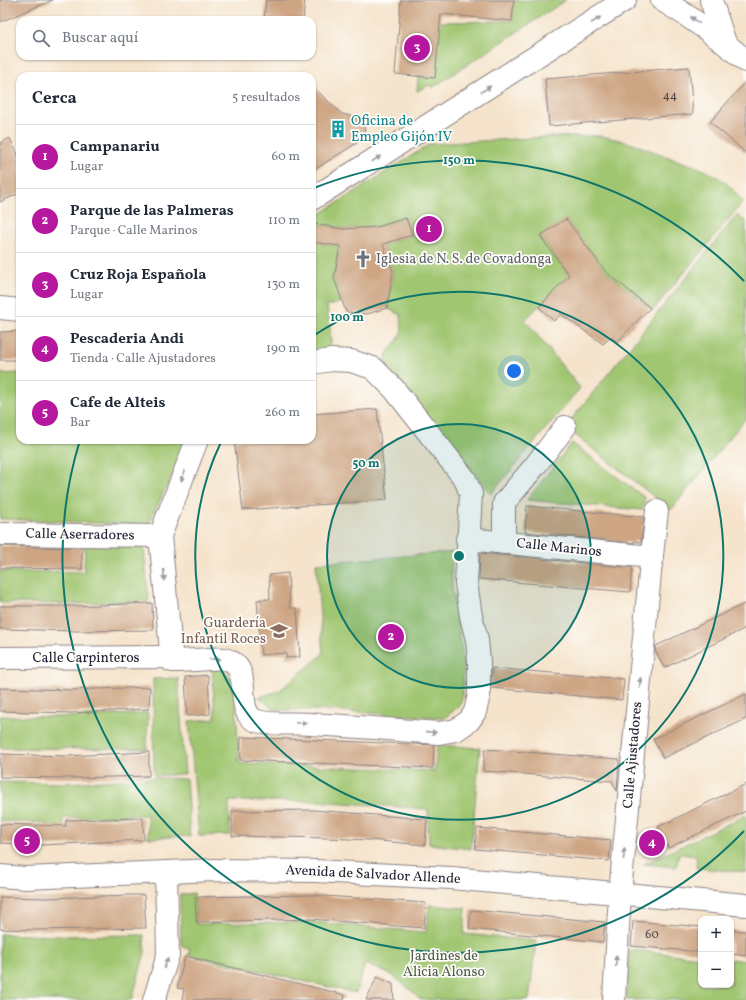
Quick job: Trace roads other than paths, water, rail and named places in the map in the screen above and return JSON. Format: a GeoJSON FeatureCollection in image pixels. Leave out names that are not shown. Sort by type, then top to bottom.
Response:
{"type":"FeatureCollection","features":[{"type":"Feature","properties":{"kind":"street"},"geometry":{"type":"LineString","coordinates":[[316,196],[625,0]]}},
{"type":"Feature","properties":{"kind":"street"},"geometry":{"type":"LineString","coordinates":[[662,0],[686,14],[725,43],[746,61]]}},
{"type":"Feature","properties":{"kind":"street"},"geometry":{"type":"LineString","coordinates":[[711,0],[725,43]]}},
{"type":"Feature","properties":{"kind":"street"},"geometry":{"type":"LineString","coordinates":[[0,308],[16,310]]}},
{"type":"Feature","properties":{"kind":"street"},"geometry":{"type":"LineString","coordinates":[[322,361],[351,360],[373,368],[394,389],[465,479],[471,494],[467,539]]}},
{"type":"Feature","properties":{"kind":"street"},"geometry":{"type":"LineString","coordinates":[[504,543],[504,503],[565,427]]}},
{"type":"Feature","properties":{"kind":"street"},"geometry":{"type":"LineString","coordinates":[[172,658],[160,536],[195,444]]}},
{"type":"Feature","properties":{"kind":"street"},"geometry":{"type":"LineString","coordinates":[[470,510],[504,512]]}},
{"type":"Feature","properties":{"kind":"street","name":"Calle Ajustadores"},"geometry":{"type":"LineString","coordinates":[[614,1000],[620,893],[657,511]]}},
{"type":"Feature","properties":{"kind":"street","name":"Calle Aserradores"},"geometry":{"type":"LineString","coordinates":[[0,534],[160,536]]}},
{"type":"Feature","properties":{"kind":"street","name":"Calle Marinos"},"geometry":{"type":"LineString","coordinates":[[467,539],[652,557]]}},
{"type":"Feature","properties":{"kind":"street","name":"Calle Carpinteros"},"geometry":{"type":"LineString","coordinates":[[0,658],[172,658],[172,661],[223,659],[233,662],[239,671],[242,680],[244,707],[249,716],[256,720],[268,723],[310,723],[439,733],[456,730],[470,721],[475,712],[479,695],[479,661],[466,583],[467,539]]}},
{"type":"Feature","properties":{"kind":"street","name":"Avenida de Salvador Allende"},"geometry":{"type":"LineString","coordinates":[[0,876],[26,878],[214,870],[322,871],[451,878],[746,904]]}},
{"type":"Feature","properties":{"kind":"street"},"geometry":{"type":"LineString","coordinates":[[154,1000],[168,955],[166,872]]}},
{"type":"Feature","properties":{"kind":"place","name":"Cruz Roja Española"},"geometry":{"type":"Point","coordinates":[417,48]}},
{"type":"Feature","properties":{"kind":"place","name":"Oficina de Empleo Gijón IV"},"geometry":{"type":"Point","coordinates":[338,129]}},
{"type":"Feature","properties":{"kind":"place","name":"Campanariu"},"geometry":{"type":"Point","coordinates":[429,229]}},
{"type":"Feature","properties":{"kind":"place","name":"Iglesia de N. S. de Covadonga"},"geometry":{"type":"Point","coordinates":[363,259]}},
{"type":"Feature","properties":{"kind":"place","name":"Guardería Infantil Roces"},"geometry":{"type":"Point","coordinates":[279,631]}},
{"type":"Feature","properties":{"kind":"place","name":"Parque de las Palmeras"},"geometry":{"type":"Point","coordinates":[391,637]}},
{"type":"Feature","properties":{"kind":"place","name":"Cafe de Alteis"},"geometry":{"type":"Point","coordinates":[27,841]}},
{"type":"Feature","properties":{"kind":"place","name":"Pescaderia Andi"},"geometry":{"type":"Point","coordinates":[652,843]}},
{"type":"Feature","properties":{"kind":"park label","name":"Jardines de Alicia Alonso"},"geometry":{"type":"Point","coordinates":[444,964]}}]}
